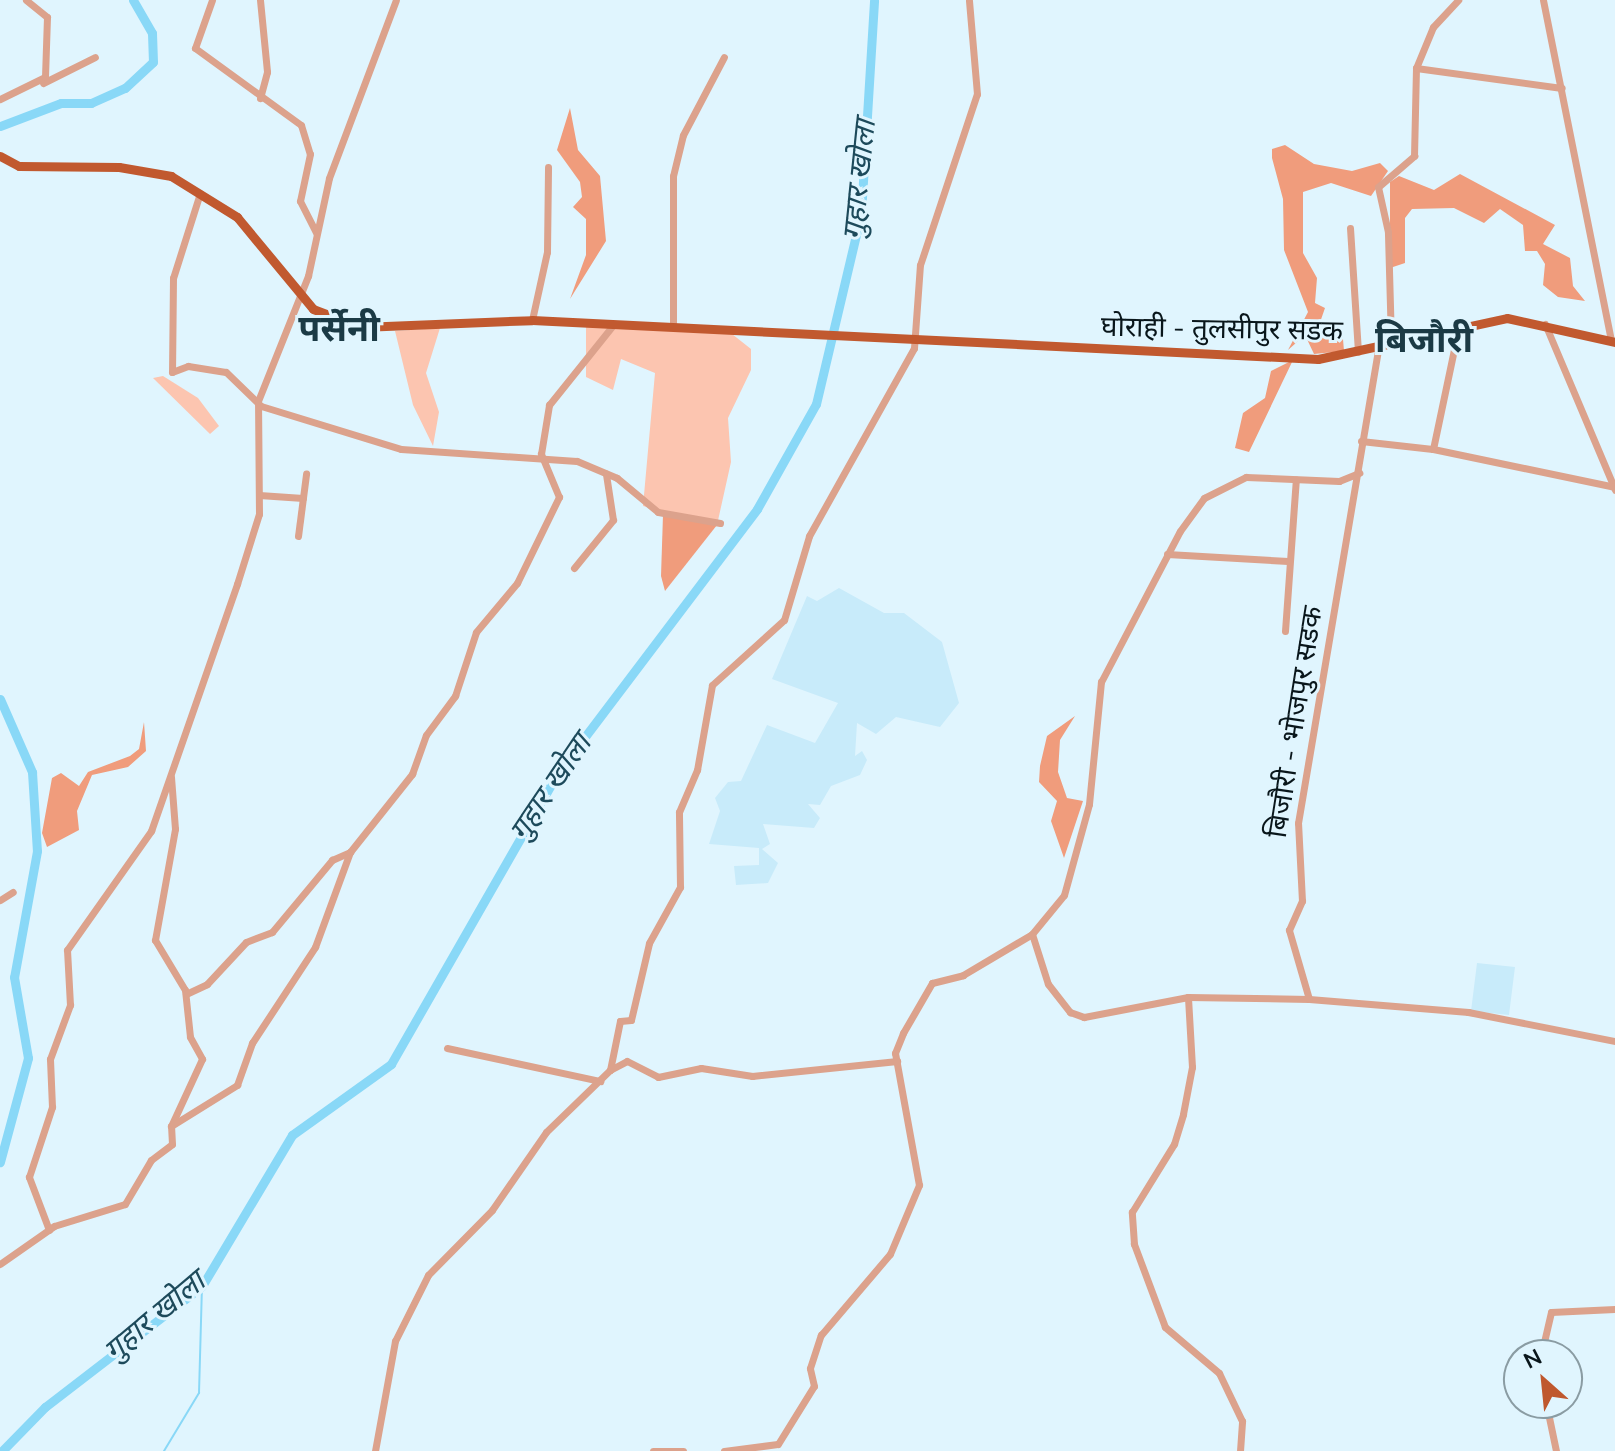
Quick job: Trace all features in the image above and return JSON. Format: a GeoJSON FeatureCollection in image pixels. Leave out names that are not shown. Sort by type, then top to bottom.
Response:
{"type":"FeatureCollection","features":[{"type":"Feature","properties":{"kind":"main road"},"geometry":{"type":"LineString","coordinates":[[0,156],[19,166],[145,169],[200,192],[237,217],[299,295],[338,322],[361,327],[532,320],[673,327]]}},
{"type":"Feature","properties":{"kind":"main road","name":"घोराही - तुलसीपुर सडक"},"geometry":{"type":"LineString","coordinates":[[673,327],[1318,359],[1358,354],[1460,324],[1544,322],[1613,342]]}},
{"type":"Feature","properties":{"kind":"street"},"geometry":{"type":"LineString","coordinates":[[26,0],[47,17],[43,83]]}},
{"type":"Feature","properties":{"kind":"street"},"geometry":{"type":"LineString","coordinates":[[212,0],[195,48],[307,134],[300,201],[316,233]]}},
{"type":"Feature","properties":{"kind":"street"},"geometry":{"type":"LineString","coordinates":[[260,0],[267,72],[260,98]]}},
{"type":"Feature","properties":{"kind":"street"},"geometry":{"type":"LineString","coordinates":[[49,1230],[29,1177],[52,1107],[50,1059],[70,1005],[67,950],[151,831],[237,584],[259,495],[258,401],[299,295],[316,233],[396,0]]}},
{"type":"Feature","properties":{"kind":"street"},"geometry":{"type":"LineString","coordinates":[[610,1070],[620,1021],[631,1020],[649,943],[680,887],[679,812],[697,770],[712,685],[784,620],[809,536],[916,339],[920,265],[977,94],[969,0]]}},
{"type":"Feature","properties":{"kind":"street"},"geometry":{"type":"LineString","coordinates":[[1391,342],[1388,232],[1378,187],[1414,156],[1416,68],[1433,27],[1458,0]]}},
{"type":"Feature","properties":{"kind":"street"},"geometry":{"type":"LineString","coordinates":[[1543,0],[1614,328],[1613,342]]}},
{"type":"Feature","properties":{"kind":"street"},"geometry":{"type":"LineString","coordinates":[[0,99],[43,83],[95,57]]}},
{"type":"Feature","properties":{"kind":"street"},"geometry":{"type":"LineString","coordinates":[[673,327],[673,176],[683,135],[724,57]]}},
{"type":"Feature","properties":{"kind":"street"},"geometry":{"type":"LineString","coordinates":[[1416,68],[1562,88]]}},
{"type":"Feature","properties":{"kind":"street"},"geometry":{"type":"LineString","coordinates":[[532,320],[547,252],[548,167]]}},
{"type":"Feature","properties":{"kind":"street"},"geometry":{"type":"LineString","coordinates":[[200,192],[173,278],[172,372],[188,366],[226,372],[258,401],[401,449],[541,454],[606,474],[658,512],[720,523]]}},
{"type":"Feature","properties":{"kind":"street"},"geometry":{"type":"LineString","coordinates":[[1350,228],[1358,354]]}},
{"type":"Feature","properties":{"kind":"street"},"geometry":{"type":"LineString","coordinates":[[1544,322],[1614,488]]}},
{"type":"Feature","properties":{"kind":"street"},"geometry":{"type":"LineString","coordinates":[[171,1126],[237,1085],[252,1043],[315,947],[350,852],[412,774],[426,735],[455,696],[476,632],[517,583],[559,497],[541,454],[557,389],[614,324]]}},
{"type":"Feature","properties":{"kind":"street"},"geometry":{"type":"LineString","coordinates":[[1433,449],[1460,324]]}},
{"type":"Feature","properties":{"kind":"street","name":"बिजौरी - भोजपुर सडक"},"geometry":{"type":"LineString","coordinates":[[1309,999],[1289,930],[1302,901],[1296,836],[1378,348]]}},
{"type":"Feature","properties":{"kind":"street"},"geometry":{"type":"LineString","coordinates":[[1361,441],[1433,449],[1614,488]]}},
{"type":"Feature","properties":{"kind":"street"},"geometry":{"type":"LineString","coordinates":[[724,1451],[778,1444],[814,1386],[810,1368],[821,1335],[842,1301],[890,1254],[919,1185],[897,1061],[903,1033],[932,983],[963,975],[1032,934],[1064,895],[1089,804],[1101,682],[1134,632],[1167,554],[1204,498],[1246,477],[1339,481],[1359,473]]}},
{"type":"Feature","properties":{"kind":"street"},"geometry":{"type":"LineString","coordinates":[[298,536],[306,474]]}},
{"type":"Feature","properties":{"kind":"street"},"geometry":{"type":"LineString","coordinates":[[574,568],[613,520],[606,474]]}},
{"type":"Feature","properties":{"kind":"street"},"geometry":{"type":"LineString","coordinates":[[1285,631],[1296,479]]}},
{"type":"Feature","properties":{"kind":"street"},"geometry":{"type":"LineString","coordinates":[[259,495],[303,498]]}},
{"type":"Feature","properties":{"kind":"street"},"geometry":{"type":"LineString","coordinates":[[1167,554],[1288,561]]}},
{"type":"Feature","properties":{"kind":"street"},"geometry":{"type":"LineString","coordinates":[[0,1264],[49,1230],[125,1204],[151,1160],[172,1144],[171,1126],[202,1059],[190,1037],[186,994],[155,940],[175,829],[170,775]]}},
{"type":"Feature","properties":{"kind":"street"},"geometry":{"type":"LineString","coordinates":[[186,994],[207,984],[246,942],[272,932],[332,860],[350,852]]}},
{"type":"Feature","properties":{"kind":"street"},"geometry":{"type":"LineString","coordinates":[[0,900],[13,892]]}},
{"type":"Feature","properties":{"kind":"street"},"geometry":{"type":"LineString","coordinates":[[1032,934],[1048,984],[1070,1012],[1084,1017],[1188,997],[1309,999],[1468,1012],[1615,1041]]}},
{"type":"Feature","properties":{"kind":"street"},"geometry":{"type":"LineString","coordinates":[[1188,997],[1192,1067],[1183,1114],[1174,1144],[1132,1212],[1134,1244],[1165,1327],[1212,1364],[1238,1409],[1240,1451]]}},
{"type":"Feature","properties":{"kind":"street"},"geometry":{"type":"LineString","coordinates":[[447,1048],[600,1081]]}},
{"type":"Feature","properties":{"kind":"street"},"geometry":{"type":"LineString","coordinates":[[375,1451],[395,1341],[428,1275],[492,1210],[546,1132],[610,1070],[627,1061],[658,1077],[701,1068],[752,1076],[897,1061]]}},
{"type":"Feature","properties":{"kind":"street"},"geometry":{"type":"LineString","coordinates":[[1545,1339],[1551,1312],[1615,1309]]}},
{"type":"Feature","properties":{"kind":"street"},"geometry":{"type":"LineString","coordinates":[[1549,1419],[1556,1451]]}},
{"type":"Feature","properties":{"kind":"street"},"geometry":{"type":"LineString","coordinates":[[653,1451],[683,1451]]}},
{"type":"Feature","properties":{"kind":"shaded area"},"geometry":{"type":"Polygon","coordinates":[[[570,108],[578,150],[600,176],[606,241],[570,299],[586,255],[586,219],[573,207],[582,197],[580,182],[557,150],[570,108]]]}},
{"type":"Feature","properties":{"kind":"shaded area"},"geometry":{"type":"Polygon","coordinates":[[[1285,145],[1314,164],[1352,171],[1380,163],[1388,171],[1371,196],[1331,183],[1303,192],[1303,253],[1317,278],[1315,303],[1325,308],[1317,331],[1343,339],[1344,351],[1314,354],[1305,335],[1288,350],[1308,312],[1284,250],[1283,199],[1272,149],[1285,145]]]}},
{"type":"Feature","properties":{"kind":"shaded area"},"geometry":{"type":"Polygon","coordinates":[[[1460,174],[1555,225],[1543,244],[1570,258],[1573,286],[1585,301],[1558,297],[1543,285],[1545,264],[1537,251],[1525,251],[1523,225],[1500,209],[1484,223],[1454,208],[1412,209],[1405,218],[1405,263],[1390,268],[1390,182],[1399,176],[1434,190],[1460,174]]]}},
{"type":"Feature","properties":{"kind":"shaded area"},"geometry":{"type":"Polygon","coordinates":[[[586,326],[732,334],[751,349],[751,370],[728,418],[731,462],[717,525],[643,506],[655,373],[621,359],[613,390],[586,377],[586,326]]]}},
{"type":"Feature","properties":{"kind":"shaded area"},"geometry":{"type":"Polygon","coordinates":[[[440,328],[426,373],[439,412],[433,446],[413,405],[395,331],[440,328]]]}},
{"type":"Feature","properties":{"kind":"shaded area"},"geometry":{"type":"Polygon","coordinates":[[[1293,360],[1249,452],[1235,448],[1243,413],[1265,398],[1271,371],[1293,360]]]}},
{"type":"Feature","properties":{"kind":"shaded area"},"geometry":{"type":"Polygon","coordinates":[[[163,376],[198,398],[219,426],[210,434],[153,378],[163,376]]]}},
{"type":"Feature","properties":{"kind":"shaded area"},"geometry":{"type":"Polygon","coordinates":[[[663,515],[717,525],[665,591],[661,576],[663,515]]]}},
{"type":"Feature","properties":{"kind":"shaded area"},"geometry":{"type":"Polygon","coordinates":[[[839,588],[884,613],[904,613],[942,642],[959,703],[940,727],[896,717],[876,734],[857,723],[855,756],[862,751],[867,760],[860,775],[831,786],[820,805],[808,804],[820,818],[814,828],[763,824],[770,844],[762,849],[778,863],[768,883],[736,885],[734,866],[759,865],[759,848],[709,844],[720,811],[715,798],[728,782],[741,781],[767,725],[815,743],[838,703],[772,679],[807,596],[817,601],[839,588]]]}},
{"type":"Feature","properties":{"kind":"shaded area"},"geometry":{"type":"Polygon","coordinates":[[[1075,716],[1060,740],[1058,772],[1067,798],[1083,801],[1064,858],[1051,821],[1057,801],[1039,782],[1040,766],[1047,736],[1075,716]]]}},
{"type":"Feature","properties":{"kind":"shaded area"},"geometry":{"type":"Polygon","coordinates":[[[144,722],[146,751],[128,767],[92,775],[77,811],[79,830],[47,847],[42,833],[52,778],[61,773],[79,786],[88,772],[130,756],[139,749],[144,722]]]}},
{"type":"Feature","properties":{"kind":"shaded area"},"geometry":{"type":"Polygon","coordinates":[[[1477,963],[1515,967],[1509,1015],[1471,1011],[1477,963]]]}},
{"type":"Feature","properties":{"kind":"waterway"},"geometry":{"type":"LineString","coordinates":[[0,126],[61,103],[91,103],[125,88],[153,62],[152,33],[133,0]]}},
{"type":"Feature","properties":{"kind":"waterway","name":"गुहार खोला"},"geometry":{"type":"LineString","coordinates":[[2,1451],[45,1407],[202,1286],[292,1135],[391,1064],[559,771],[757,509],[816,404],[861,214],[874,0]]}},
{"type":"Feature","properties":{"kind":"waterway"},"geometry":{"type":"LineString","coordinates":[[0,699],[32,772],[37,851],[14,977],[28,1058],[0,1162]]}},
{"type":"Feature","properties":{"kind":"waterway"},"geometry":{"type":"LineString","coordinates":[[164,1451],[199,1393],[202,1286]]}},
{"type":"Feature","properties":{"kind":"district","name":"पर्सेनी"},"geometry":{"type":"Point","coordinates":[339,330]}},
{"type":"Feature","properties":{"kind":"district","name":"बिजौरी"},"geometry":{"type":"Point","coordinates":[1424,341]}}]}
